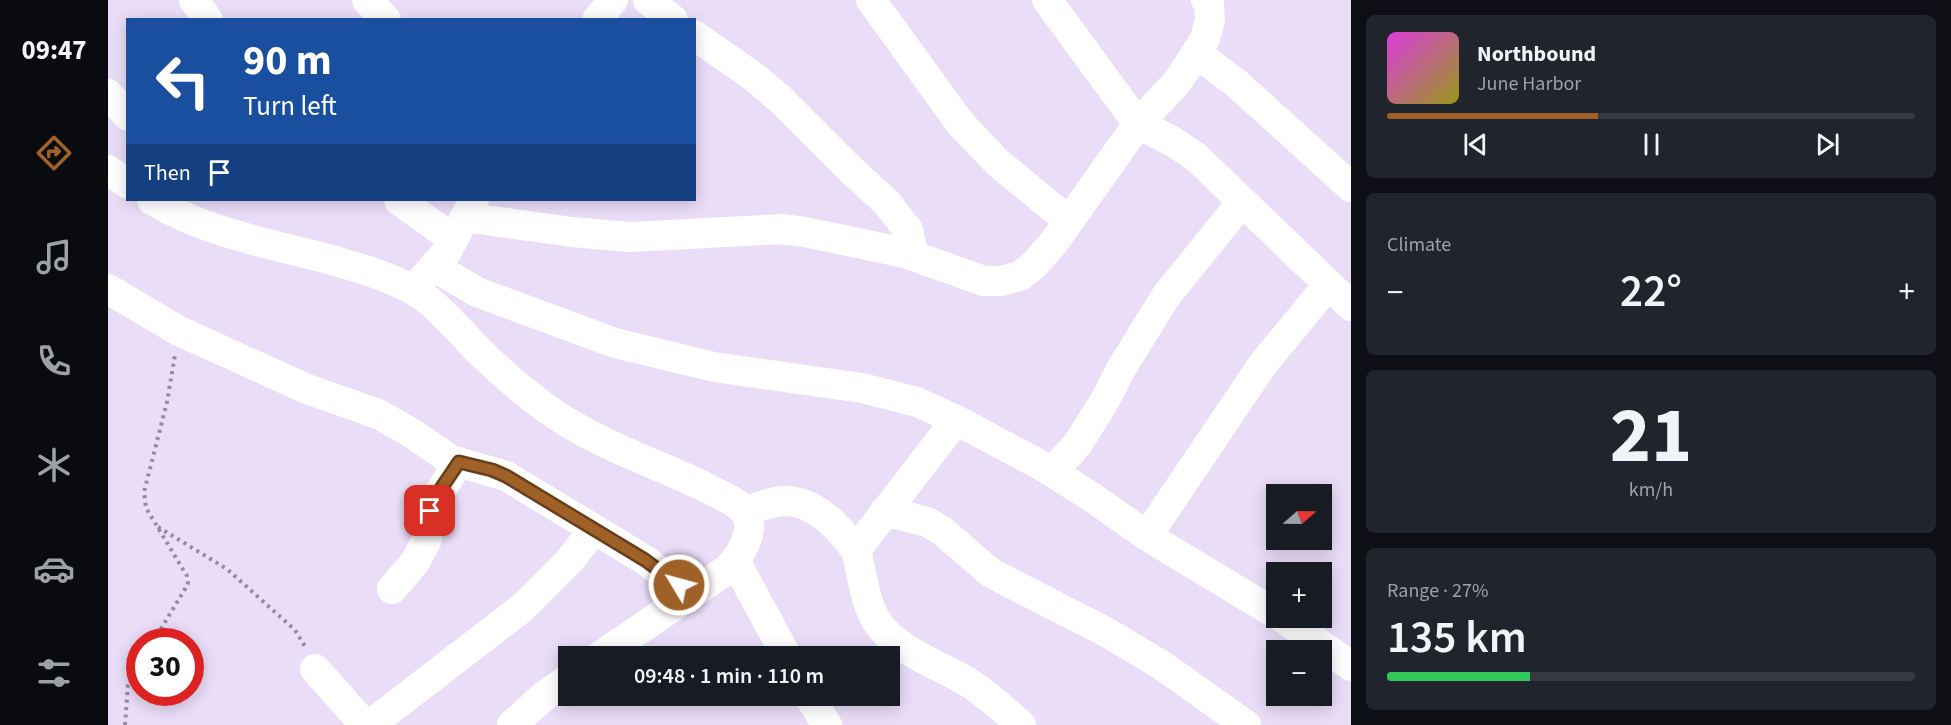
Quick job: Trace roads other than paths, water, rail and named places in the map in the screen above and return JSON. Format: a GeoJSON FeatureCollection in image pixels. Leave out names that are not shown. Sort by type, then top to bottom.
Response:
{"type":"FeatureCollection","features":[{"type":"Feature","properties":{"kind":"street"},"geometry":{"type":"LineString","coordinates":[[194,0],[207,18]]}},
{"type":"Feature","properties":{"kind":"street"},"geometry":{"type":"LineString","coordinates":[[367,0],[384,18]]}},
{"type":"Feature","properties":{"kind":"street"},"geometry":{"type":"LineString","coordinates":[[599,18],[614,0]]}},
{"type":"Feature","properties":{"kind":"street"},"geometry":{"type":"LineString","coordinates":[[648,0],[670,18]]}},
{"type":"Feature","properties":{"kind":"street"},"geometry":{"type":"LineString","coordinates":[[871,0],[960,123],[998,163],[1069,221]]}},
{"type":"Feature","properties":{"kind":"street"},"geometry":{"type":"LineString","coordinates":[[1047,0],[1138,124],[1172,141],[1196,157],[1351,306]]}},
{"type":"Feature","properties":{"kind":"street"},"geometry":{"type":"LineString","coordinates":[[403,201],[464,218],[630,237],[781,229],[804,232],[914,256],[984,281],[1001,281],[1020,276],[1034,265],[1069,221],[1138,124],[1178,81],[1204,39],[1210,20],[1209,3],[1206,0]]}},
{"type":"Feature","properties":{"kind":"street"},"geometry":{"type":"LineString","coordinates":[[696,36],[754,77],[780,99],[887,203],[908,230],[914,256]]}},
{"type":"Feature","properties":{"kind":"street"},"geometry":{"type":"LineString","coordinates":[[1196,52],[1236,83],[1351,187]]}},
{"type":"Feature","properties":{"kind":"street"},"geometry":{"type":"LineString","coordinates":[[108,94],[126,114]]}},
{"type":"Feature","properties":{"kind":"street"},"geometry":{"type":"LineString","coordinates":[[108,170],[126,183]]}},
{"type":"Feature","properties":{"kind":"street"},"geometry":{"type":"LineString","coordinates":[[154,201],[190,220],[348,265],[413,290],[453,324],[506,375],[551,412],[579,430],[706,488],[735,503],[745,512],[749,522],[748,535],[744,546],[728,569],[615,646]]}},
{"type":"Feature","properties":{"kind":"street"},"geometry":{"type":"LineString","coordinates":[[195,201],[208,226]]}},
{"type":"Feature","properties":{"kind":"street"},"geometry":{"type":"LineString","coordinates":[[1052,472],[1077,445],[1166,296],[1242,202]]}},
{"type":"Feature","properties":{"kind":"street"},"geometry":{"type":"LineString","coordinates":[[413,290],[446,253],[464,218]]}},
{"type":"Feature","properties":{"kind":"street"},"geometry":{"type":"LineString","coordinates":[[435,267],[477,292],[615,343],[714,367],[873,391],[917,402],[956,420],[1052,472],[1147,536],[1266,608]]}},
{"type":"Feature","properties":{"kind":"street"},"geometry":{"type":"LineString","coordinates":[[1147,536],[1263,364],[1328,285]]}},
{"type":"Feature","properties":{"kind":"street"},"geometry":{"type":"LineString","coordinates":[[108,289],[179,331],[307,389],[378,414],[410,432],[444,456],[506,476],[645,560],[690,594]]}},
{"type":"Feature","properties":{"kind":"street"},"geometry":{"type":"LineString","coordinates":[[856,550],[956,420]]}},
{"type":"Feature","properties":{"kind":"street"},"geometry":{"type":"LineString","coordinates":[[392,589],[422,549],[427,539],[432,504],[459,462]]}},
{"type":"Feature","properties":{"kind":"street"},"geometry":{"type":"LineString","coordinates":[[745,512],[777,502],[800,502],[829,520],[856,550],[868,601],[878,622],[889,636],[972,685],[1022,725]]}},
{"type":"Feature","properties":{"kind":"street"},"geometry":{"type":"LineString","coordinates":[[885,511],[927,522],[941,530],[991,573],[1108,633],[1163,666],[1246,725]]}},
{"type":"Feature","properties":{"kind":"street"},"geometry":{"type":"LineString","coordinates":[[370,725],[522,608],[570,560],[594,529]]}},
{"type":"Feature","properties":{"kind":"street"},"geometry":{"type":"LineString","coordinates":[[735,561],[780,646]]}},
{"type":"Feature","properties":{"kind":"street"},"geometry":{"type":"LineString","coordinates":[[1297,628],[1351,666]]}},
{"type":"Feature","properties":{"kind":"street"},"geometry":{"type":"LineString","coordinates":[[315,669],[365,725]]}},
{"type":"Feature","properties":{"kind":"street"},"geometry":{"type":"LineString","coordinates":[[512,725],[558,686]]}},
{"type":"Feature","properties":{"kind":"street"},"geometry":{"type":"LineString","coordinates":[[815,706],[827,725]]}}]}
